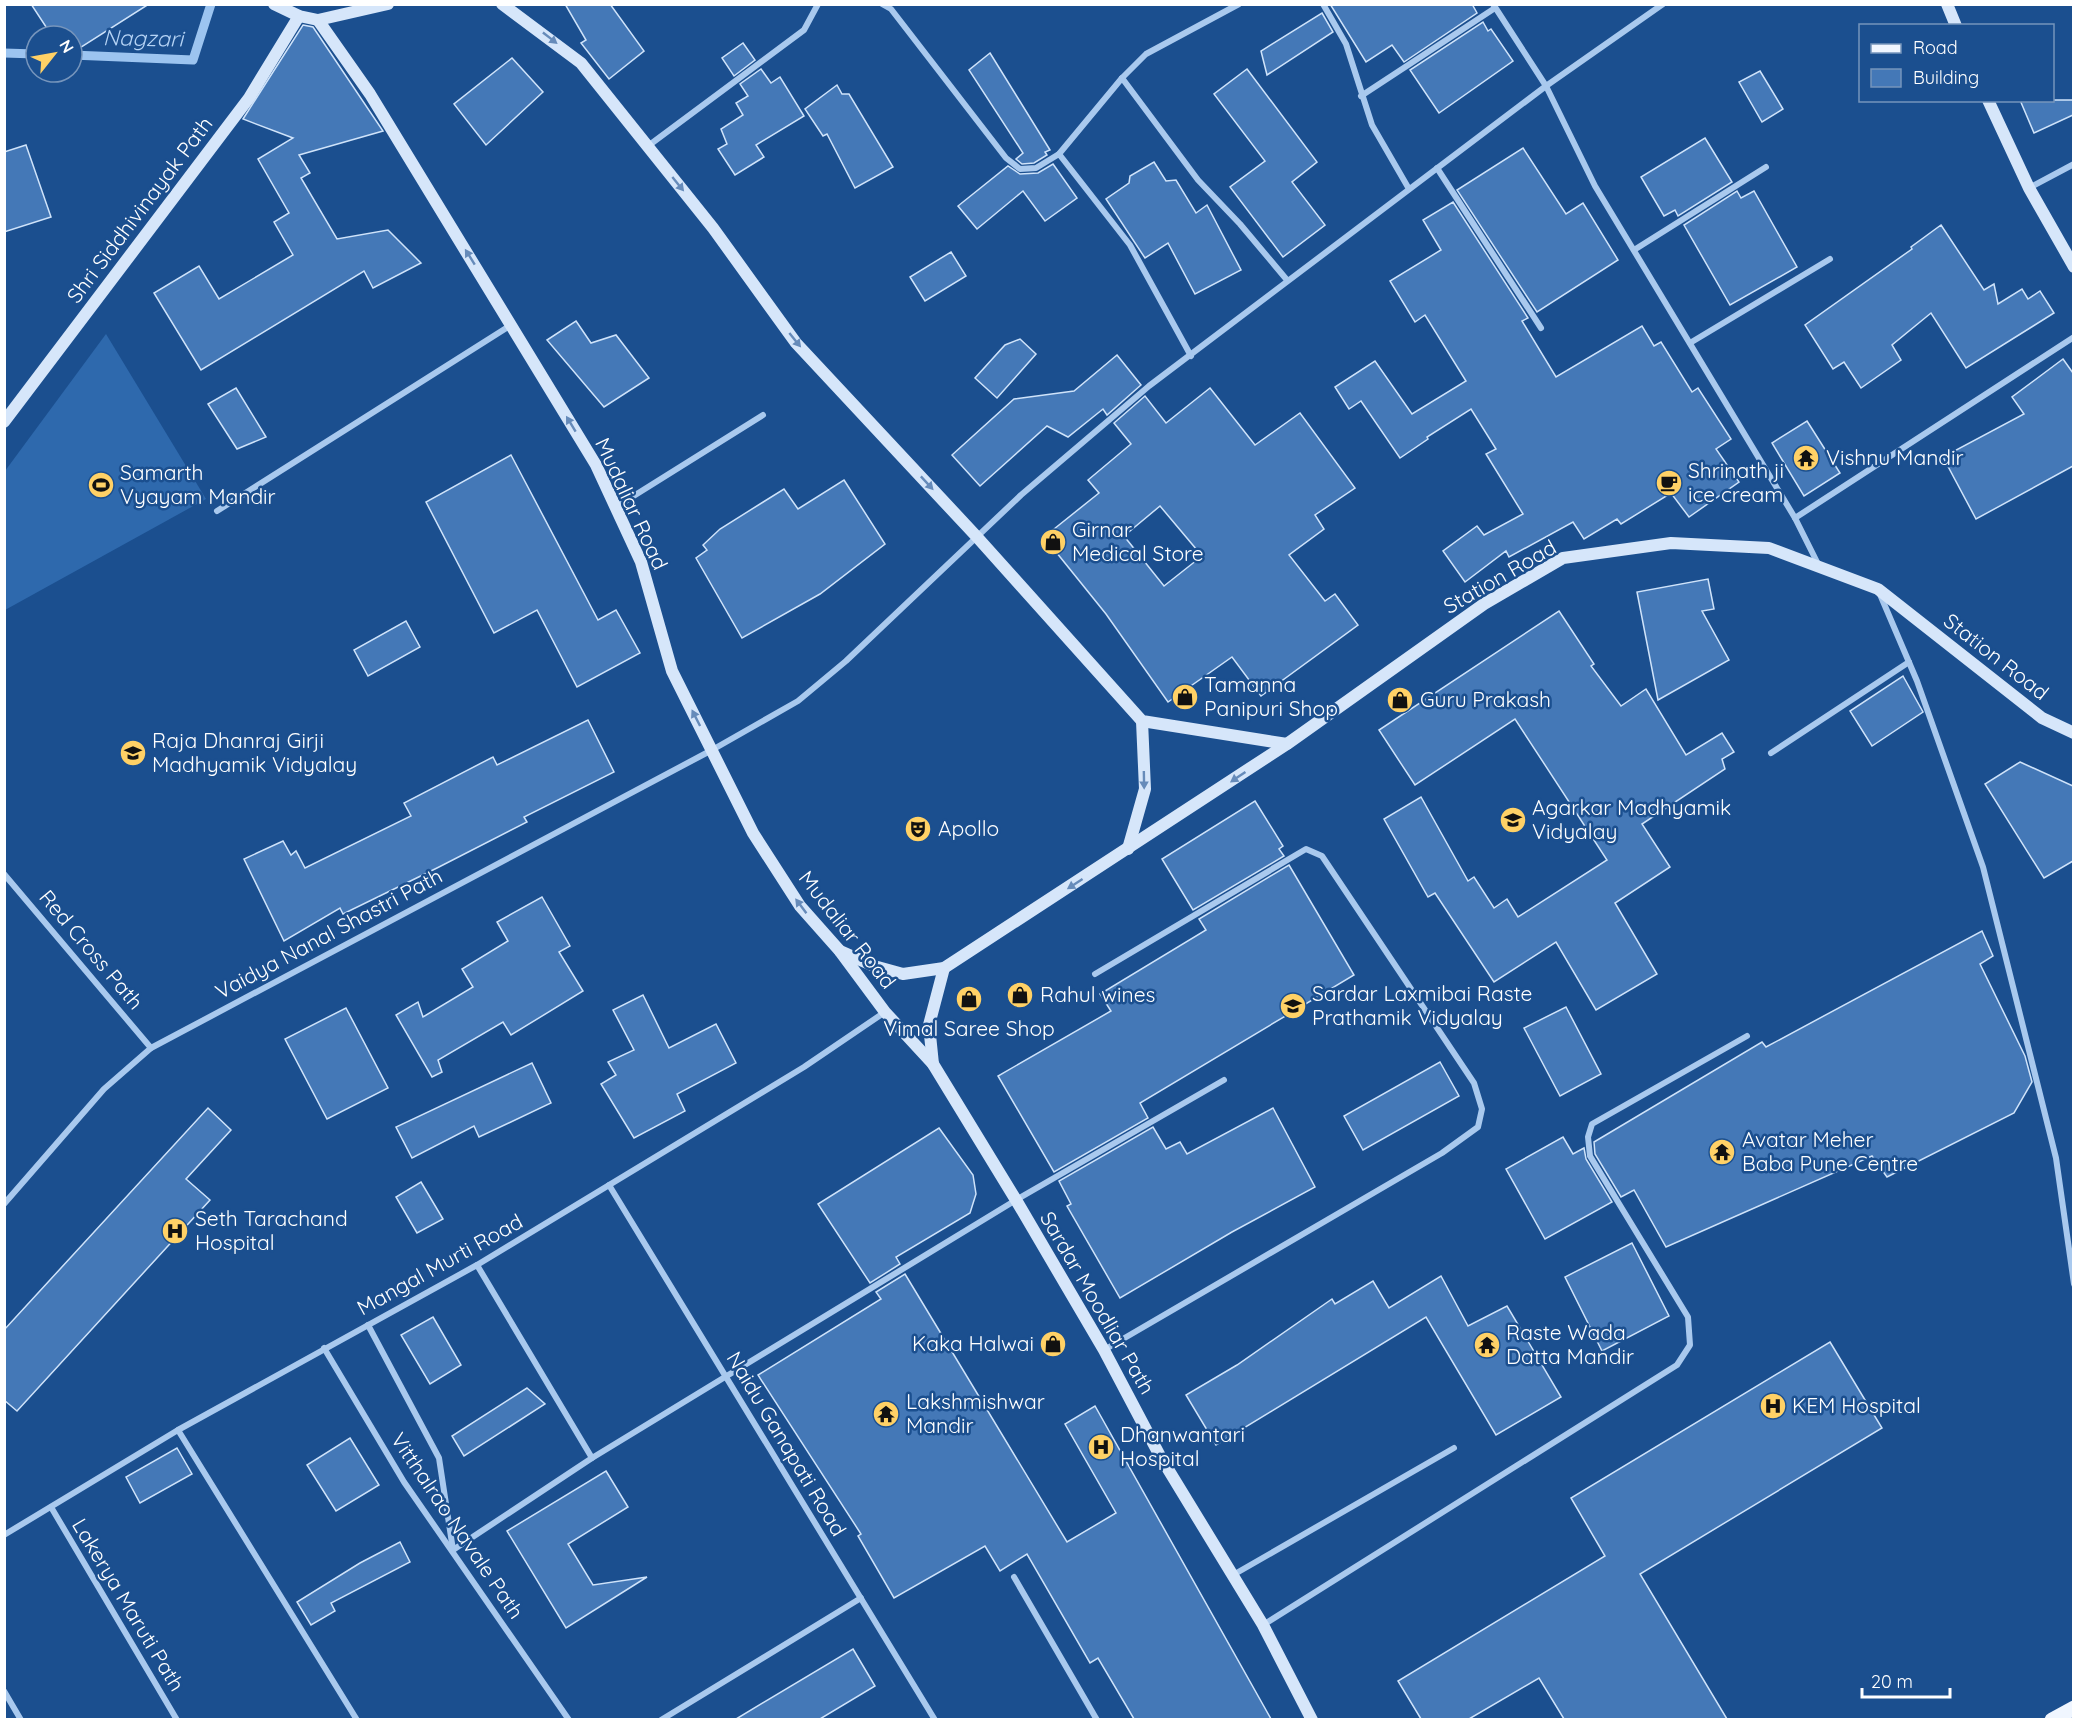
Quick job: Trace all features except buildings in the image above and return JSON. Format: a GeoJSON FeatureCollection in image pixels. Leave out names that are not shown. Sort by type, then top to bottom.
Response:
{"type":"FeatureCollection","features":[{"type":"Feature","properties":{"kind":"main road"},"geometry":{"type":"LineString","coordinates":[[2052,1719],[2073,1708]]}},
{"type":"Feature","properties":{"kind":"street"},"geometry":{"type":"LineString","coordinates":[[278,6],[299,16],[318,20],[388,4]]}},
{"type":"Feature","properties":{"kind":"street"},"geometry":{"type":"LineString","coordinates":[[502,4],[508,6],[582,63],[712,228],[796,343],[977,537],[1142,721],[1287,744]]}},
{"type":"Feature","properties":{"kind":"street"},"geometry":{"type":"LineString","coordinates":[[647,146],[804,30],[818,4]]}},
{"type":"Feature","properties":{"kind":"street"},"geometry":{"type":"LineString","coordinates":[[882,4],[893,7],[1006,158],[1020,169],[1036,168],[1059,154],[1122,78],[1146,54],[1239,4]]}},
{"type":"Feature","properties":{"kind":"street"},"geometry":{"type":"LineString","coordinates":[[1323,4],[1346,44],[1372,125],[1409,189]]}},
{"type":"Feature","properties":{"kind":"street","name":"Vaidya Nanal Shastri Path"},"geometry":{"type":"LineString","coordinates":[[4,1204],[104,1089],[151,1048],[712,750],[798,701],[846,661],[977,537],[1121,409],[1287,280],[1545,86],[1663,4]]}},
{"type":"Feature","properties":{"kind":"street"},"geometry":{"type":"LineString","coordinates":[[1947,4],[1955,24]]}},
{"type":"Feature","properties":{"kind":"street"},"geometry":{"type":"LineString","coordinates":[[1361,96],[1494,6],[1545,86],[1595,186],[1795,518],[1819,567]]}},
{"type":"Feature","properties":{"kind":"street","name":"Shri Siddhivinayak Path"},"geometry":{"type":"LineString","coordinates":[[4,422],[249,98],[299,16]]}},
{"type":"Feature","properties":{"kind":"street","name":"Mudaliar Road"},"geometry":{"type":"LineString","coordinates":[[318,20],[370,94],[596,465],[641,562],[672,671],[753,833],[800,906],[839,950],[885,1012]]}},
{"type":"Feature","properties":{"kind":"street"},"geometry":{"type":"LineString","coordinates":[[1122,78],[1197,180],[1240,224],[1287,280]]}},
{"type":"Feature","properties":{"kind":"street"},"geometry":{"type":"LineString","coordinates":[[1989,102],[2030,188],[2073,267]]}},
{"type":"Feature","properties":{"kind":"street"},"geometry":{"type":"LineString","coordinates":[[1059,154],[1130,245],[1191,356]]}},
{"type":"Feature","properties":{"kind":"street"},"geometry":{"type":"LineString","coordinates":[[2030,188],[2073,164]]}},
{"type":"Feature","properties":{"kind":"street"},"geometry":{"type":"LineString","coordinates":[[1634,250],[1766,166]]}},
{"type":"Feature","properties":{"kind":"street"},"geometry":{"type":"LineString","coordinates":[[1437,168],[1541,328]]}},
{"type":"Feature","properties":{"kind":"street"},"geometry":{"type":"LineString","coordinates":[[1690,343],[1830,259]]}},
{"type":"Feature","properties":{"kind":"street"},"geometry":{"type":"LineString","coordinates":[[217,511],[512,324]]}},
{"type":"Feature","properties":{"kind":"street"},"geometry":{"type":"LineString","coordinates":[[1795,518],[2073,338]]}},
{"type":"Feature","properties":{"kind":"street"},"geometry":{"type":"LineString","coordinates":[[615,508],[762,415]]}},
{"type":"Feature","properties":{"kind":"street","name":"Station Road"},"geometry":{"type":"LineString","coordinates":[[944,968],[1287,744],[1484,604],[1563,558],[1671,543],[1769,548],[1878,589],[2042,718],[2073,733]]}},
{"type":"Feature","properties":{"kind":"street"},"geometry":{"type":"LineString","coordinates":[[1878,589],[1909,662],[1983,867],[2010,967],[2056,1158],[2073,1284]]}},
{"type":"Feature","properties":{"kind":"street"},"geometry":{"type":"LineString","coordinates":[[1771,753],[1909,662]]}},
{"type":"Feature","properties":{"kind":"street"},"geometry":{"type":"LineString","coordinates":[[1128,849],[1145,789],[1142,721]]}},
{"type":"Feature","properties":{"kind":"street"},"geometry":{"type":"LineString","coordinates":[[1095,974],[1306,849],[1322,856],[1473,1083],[1482,1109],[1478,1127],[1442,1153],[1104,1350]]}},
{"type":"Feature","properties":{"kind":"street","name":"Red Cross Path"},"geometry":{"type":"LineString","coordinates":[[4,874],[151,1048]]}},
{"type":"Feature","properties":{"kind":"street"},"geometry":{"type":"LineString","coordinates":[[839,950],[874,966],[903,974],[944,968]]}},
{"type":"Feature","properties":{"kind":"street","name":"Sardar Moodliar Path"},"geometry":{"type":"LineString","coordinates":[[933,1064],[929,1025],[944,968]]}},
{"type":"Feature","properties":{"kind":"street","name":"Sardar Moodliar Path"},"geometry":{"type":"LineString","coordinates":[[885,1012],[933,1064],[1016,1200],[1104,1350],[1160,1456],[1263,1625],[1312,1719]]}},
{"type":"Feature","properties":{"kind":"street","name":"Mangal Murti Road"},"geometry":{"type":"LineString","coordinates":[[4,1535],[178,1430],[477,1265],[804,1067],[885,1012]]}},
{"type":"Feature","properties":{"kind":"street"},"geometry":{"type":"LineString","coordinates":[[1263,1625],[1677,1365],[1690,1345],[1688,1317],[1590,1156],[1588,1137],[1592,1124],[1748,1036]]}},
{"type":"Feature","properties":{"kind":"street"},"geometry":{"type":"LineString","coordinates":[[368,1325],[439,1458],[453,1550],[592,1458],[1016,1200],[1224,1080]]}},
{"type":"Feature","properties":{"kind":"street","name":"Naidu Ganapati Road"},"geometry":{"type":"LineString","coordinates":[[609,1185],[934,1719]]}},
{"type":"Feature","properties":{"kind":"street"},"geometry":{"type":"LineString","coordinates":[[477,1265],[592,1458]]}},
{"type":"Feature","properties":{"kind":"street","name":"Vitthalrao Navale Path"},"geometry":{"type":"LineString","coordinates":[[324,1348],[404,1482],[569,1719]]}},
{"type":"Feature","properties":{"kind":"street"},"geometry":{"type":"LineString","coordinates":[[178,1430],[357,1719]]}},
{"type":"Feature","properties":{"kind":"street"},"geometry":{"type":"LineString","coordinates":[[1233,1575],[1455,1448]]}},
{"type":"Feature","properties":{"kind":"street","name":"Lakerya Maruti Path"},"geometry":{"type":"LineString","coordinates":[[51,1507],[177,1719]]}},
{"type":"Feature","properties":{"kind":"street"},"geometry":{"type":"LineString","coordinates":[[1014,1577],[1097,1719]]}},
{"type":"Feature","properties":{"kind":"street"},"geometry":{"type":"LineString","coordinates":[[661,1719],[861,1598]]}},
{"type":"Feature","properties":{"kind":"street"},"geometry":{"type":"LineString","coordinates":[[4,1691],[21,1719]]}},
{"type":"Feature","properties":{"kind":"shaded area","name":"Samarth Vyayam Mandir"},"geometry":{"type":"Polygon","coordinates":[[[106,334],[206,499],[5,610],[5,471],[106,334]]]}},
{"type":"Feature","properties":{"kind":"waterway","name":"Nagzari"},"geometry":{"type":"LineString","coordinates":[[84,55],[193,60],[211,4]]}},
{"type":"Feature","properties":{"kind":"waterway","name":"Nagzari"},"geometry":{"type":"LineString","coordinates":[[4,53],[24,54]]}},
{"type":"Feature","properties":{"kind":"place","name":"Vishnu Mandir"},"geometry":{"type":"Point","coordinates":[1806,458]}},
{"type":"Feature","properties":{"kind":"place","name":"Shrinath ji ice cream"},"geometry":{"type":"Point","coordinates":[1669,483]}},
{"type":"Feature","properties":{"kind":"place","name":"Samarth Vyayam Mandir"},"geometry":{"type":"Point","coordinates":[101,485]}},
{"type":"Feature","properties":{"kind":"place","name":"Girnar Medical Store"},"geometry":{"type":"Point","coordinates":[1053,542]}},
{"type":"Feature","properties":{"kind":"place","name":"Tamanna Panipuri Shop"},"geometry":{"type":"Point","coordinates":[1185,697]}},
{"type":"Feature","properties":{"kind":"place","name":"Guru Prakash"},"geometry":{"type":"Point","coordinates":[1400,700]}},
{"type":"Feature","properties":{"kind":"place","name":"Raja Dhanraj Girji Madhyamik Vidyalay"},"geometry":{"type":"Point","coordinates":[133,753]}},
{"type":"Feature","properties":{"kind":"place","name":"Agarkar Madhyamik Vidyalay"},"geometry":{"type":"Point","coordinates":[1513,820]}},
{"type":"Feature","properties":{"kind":"place","name":"Apollo"},"geometry":{"type":"Point","coordinates":[918,829]}},
{"type":"Feature","properties":{"kind":"place","name":"Rahul wines"},"geometry":{"type":"Point","coordinates":[1020,995]}},
{"type":"Feature","properties":{"kind":"place","name":"Vimal Saree Shop"},"geometry":{"type":"Point","coordinates":[969,999]}},
{"type":"Feature","properties":{"kind":"place","name":"Sardar Laxmibai Raste Prathamik Vidyalay"},"geometry":{"type":"Point","coordinates":[1293,1006]}},
{"type":"Feature","properties":{"kind":"place","name":"Avatar Meher Baba Pune Centre"},"geometry":{"type":"Point","coordinates":[1722,1152]}},
{"type":"Feature","properties":{"kind":"place","name":"Seth Tarachand Hospital"},"geometry":{"type":"Point","coordinates":[175,1231]}},
{"type":"Feature","properties":{"kind":"place","name":"Kaka Halwai"},"geometry":{"type":"Point","coordinates":[1053,1344]}},
{"type":"Feature","properties":{"kind":"place","name":"Raste Wada Datta Mandir"},"geometry":{"type":"Point","coordinates":[1487,1345]}},
{"type":"Feature","properties":{"kind":"place","name":"KEM Hospital"},"geometry":{"type":"Point","coordinates":[1773,1406]}},
{"type":"Feature","properties":{"kind":"place","name":"Lakshmishwar Mandir"},"geometry":{"type":"Point","coordinates":[886,1414]}},
{"type":"Feature","properties":{"kind":"place","name":"Dhanwantari Hospital"},"geometry":{"type":"Point","coordinates":[1101,1447]}}]}
